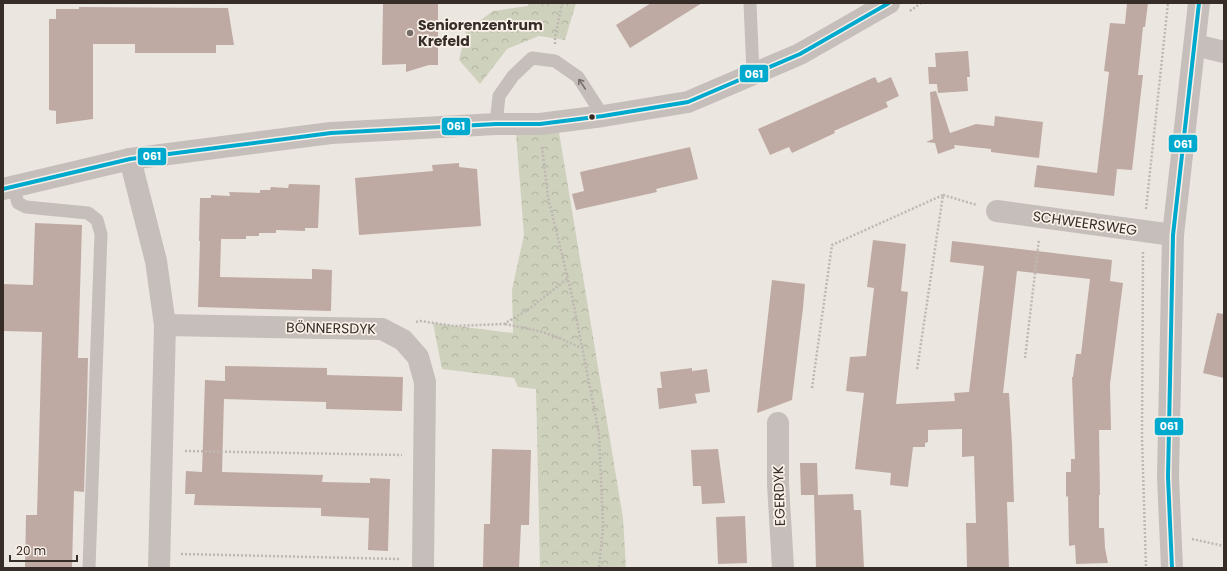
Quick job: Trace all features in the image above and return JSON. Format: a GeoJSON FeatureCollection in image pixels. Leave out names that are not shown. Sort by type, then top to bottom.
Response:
{"type":"FeatureCollection","features":[{"type":"Feature","properties":{"kind":"street"},"geometry":{"type":"LineString","coordinates":[[8,187],[130,159],[331,133],[496,124],[540,124],[603,116],[688,102],[800,54],[889,3]]}},
{"type":"Feature","properties":{"kind":"street"},"geometry":{"type":"LineString","coordinates":[[1172,568],[1168,477],[1173,235],[1199,3]]}},
{"type":"Feature","properties":{"kind":"street"},"geometry":{"type":"LineString","coordinates":[[1195,45],[1224,52]]}},
{"type":"Feature","properties":{"kind":"street"},"geometry":{"type":"LineString","coordinates":[[130,159],[156,261],[165,326],[159,561]]}},
{"type":"Feature","properties":{"kind":"street","name":"SCHWEERSWEG"},"geometry":{"type":"LineString","coordinates":[[998,211],[1173,235]]}},
{"type":"Feature","properties":{"kind":"street","name":"BÖNNERSDYK"},"geometry":{"type":"LineString","coordinates":[[165,326],[382,329],[403,340],[418,357],[425,382],[423,564]]}},
{"type":"Feature","properties":{"kind":"street","name":"EGERDYK"},"geometry":{"type":"LineString","coordinates":[[778,423],[778,484],[783,568]]}},
{"type":"Feature","properties":{"kind":"lane"},"geometry":{"type":"LineString","coordinates":[[750,3],[753,74]]}},
{"type":"Feature","properties":{"kind":"lane"},"geometry":{"type":"LineString","coordinates":[[496,124],[499,96],[513,76],[532,58],[555,61],[578,77],[603,116]]}},
{"type":"Feature","properties":{"kind":"lane"},"geometry":{"type":"LineString","coordinates":[[8,187],[18,203],[26,207],[88,213],[97,220],[101,234],[89,568]]}},
{"type":"Feature","properties":{"kind":"path"},"geometry":{"type":"LineString","coordinates":[[555,61],[555,38],[562,3]]}},
{"type":"Feature","properties":{"kind":"path"},"geometry":{"type":"LineString","coordinates":[[540,124],[548,197],[568,278],[600,433],[603,527],[599,568]]}},
{"type":"Feature","properties":{"kind":"path"},"geometry":{"type":"LineString","coordinates":[[917,370],[943,195]]}},
{"type":"Feature","properties":{"kind":"path"},"geometry":{"type":"LineString","coordinates":[[812,388],[832,245],[943,195],[998,211]]}},
{"type":"Feature","properties":{"kind":"path"},"geometry":{"type":"LineString","coordinates":[[1025,358],[1042,217]]}},
{"type":"Feature","properties":{"kind":"path"},"geometry":{"type":"LineString","coordinates":[[504,324],[529,309],[568,278]]}},
{"type":"Feature","properties":{"kind":"path"},"geometry":{"type":"LineString","coordinates":[[382,329],[420,321],[454,326],[504,324],[525,327],[549,334],[582,348]]}},
{"type":"Feature","properties":{"kind":"path"},"geometry":{"type":"LineString","coordinates":[[162,450],[424,456]]}},
{"type":"Feature","properties":{"kind":"path"},"geometry":{"type":"LineString","coordinates":[[1170,534],[1224,546]]}},
{"type":"Feature","properties":{"kind":"path"},"geometry":{"type":"LineString","coordinates":[[159,561],[423,564]]}},
{"type":"Feature","properties":{"kind":"green space"},"geometry":{"type":"Polygon","coordinates":[[[528,3],[576,3],[565,40],[539,36],[507,49],[480,84],[459,60],[466,31],[493,11],[528,6],[528,3]]]}},
{"type":"Feature","properties":{"kind":"green space"},"geometry":{"type":"Polygon","coordinates":[[[559,132],[623,518],[626,568],[540,568],[536,389],[518,387],[514,378],[442,369],[433,323],[513,333],[512,290],[524,235],[516,133],[559,132]]]}},
{"type":"Feature","properties":{"kind":"building","name":"Seniorenzentrum Krefeld"},"geometry":{"type":"Polygon","coordinates":[[[383,3],[438,3],[438,65],[429,65],[406,72],[406,64],[382,65],[383,3]]]}},
{"type":"Feature","properties":{"kind":"building"},"geometry":{"type":"Polygon","coordinates":[[[651,3],[702,3],[630,48],[616,25],[651,3]]]}},
{"type":"Feature","properties":{"kind":"building"},"geometry":{"type":"Polygon","coordinates":[[[1127,3],[1148,3],[1145,27],[1143,27],[1138,75],[1143,75],[1132,170],[1117,169],[1114,196],[1034,187],[1037,165],[1097,173],[1109,72],[1104,71],[1110,23],[1125,24],[1127,3]]]}},
{"type":"Feature","properties":{"kind":"building"},"geometry":{"type":"Polygon","coordinates":[[[79,7],[228,8],[234,45],[216,45],[216,53],[135,53],[135,44],[93,44],[93,119],[56,124],[56,111],[49,110],[49,19],[56,19],[56,9],[79,9],[79,7]]]}},
{"type":"Feature","properties":{"kind":"building"},"geometry":{"type":"Polygon","coordinates":[[[968,51],[970,77],[967,77],[968,91],[938,93],[937,84],[929,84],[928,67],[936,67],[935,53],[968,51]]]}},
{"type":"Feature","properties":{"kind":"building"},"geometry":{"type":"Polygon","coordinates":[[[875,77],[878,83],[891,77],[899,96],[886,102],[888,107],[834,131],[835,133],[792,153],[789,147],[770,155],[758,129],[875,77]]]}},
{"type":"Feature","properties":{"kind":"building"},"geometry":{"type":"Polygon","coordinates":[[[936,91],[950,133],[976,124],[994,126],[995,116],[1043,122],[1039,158],[991,152],[991,149],[954,145],[955,148],[938,154],[935,143],[926,142],[933,139],[930,92],[936,91]]]}},
{"type":"Feature","properties":{"kind":"building"},"geometry":{"type":"Polygon","coordinates":[[[690,147],[698,179],[656,189],[657,192],[576,210],[572,194],[584,191],[580,172],[690,147]]]}},
{"type":"Feature","properties":{"kind":"building"},"geometry":{"type":"Polygon","coordinates":[[[459,163],[459,167],[477,169],[481,226],[359,235],[355,178],[433,171],[432,165],[459,163]]]}},
{"type":"Feature","properties":{"kind":"building"},"geometry":{"type":"Polygon","coordinates":[[[289,184],[320,185],[318,228],[305,228],[305,231],[276,230],[276,233],[259,233],[259,236],[246,236],[246,239],[221,239],[220,277],[312,279],[312,269],[332,270],[331,311],[198,307],[200,198],[211,198],[211,195],[230,196],[229,192],[260,193],[260,190],[270,190],[271,187],[288,188],[289,184]]]}},
{"type":"Feature","properties":{"kind":"building"},"geometry":{"type":"Polygon","coordinates":[[[35,223],[82,225],[78,358],[88,358],[87,402],[84,492],[74,491],[72,568],[25,568],[26,515],[37,515],[42,332],[3,331],[3,284],[33,285],[35,223]]]}},
{"type":"Feature","properties":{"kind":"building"},"geometry":{"type":"Polygon","coordinates":[[[873,240],[906,244],[901,291],[908,292],[896,404],[955,401],[954,393],[969,392],[984,266],[950,262],[952,241],[1112,260],[1110,281],[1123,283],[1110,384],[1111,430],[1099,430],[1099,528],[1104,528],[1105,548],[1108,563],[1076,564],[1075,545],[1069,546],[1066,472],[1071,472],[1071,459],[1075,459],[1072,377],[1076,354],[1081,354],[1090,279],[1017,271],[1003,393],[1009,393],[1014,502],[1007,502],[1009,568],[967,568],[966,523],[976,523],[974,456],[962,457],[962,429],[928,430],[928,442],[925,443],[925,447],[913,447],[908,487],[890,485],[891,473],[855,469],[864,393],[846,391],[850,357],[866,356],[874,288],[867,287],[873,240]]]}},
{"type":"Feature","properties":{"kind":"building"},"geometry":{"type":"Polygon","coordinates":[[[772,280],[805,284],[803,308],[792,400],[757,413],[772,280]]]}},
{"type":"Feature","properties":{"kind":"building"},"geometry":{"type":"Polygon","coordinates":[[[1217,313],[1224,314],[1224,378],[1203,373],[1217,313]]]}},
{"type":"Feature","properties":{"kind":"building"},"geometry":{"type":"Polygon","coordinates":[[[225,366],[327,368],[327,375],[403,377],[402,411],[326,409],[326,402],[224,399],[222,472],[323,475],[322,482],[370,483],[370,478],[390,479],[388,551],[368,550],[369,518],[321,516],[321,508],[194,505],[195,494],[185,494],[186,471],[202,472],[205,380],[225,381],[225,366]]]}},
{"type":"Feature","properties":{"kind":"building"},"geometry":{"type":"Polygon","coordinates":[[[692,368],[692,371],[707,369],[710,392],[695,394],[697,403],[659,409],[657,388],[662,388],[660,372],[692,368]]]}},
{"type":"Feature","properties":{"kind":"building"},"geometry":{"type":"Polygon","coordinates":[[[492,449],[531,450],[529,525],[521,525],[519,568],[483,568],[484,524],[490,524],[492,449]]]}},
{"type":"Feature","properties":{"kind":"building"},"geometry":{"type":"Polygon","coordinates":[[[718,449],[725,503],[702,504],[701,486],[693,486],[691,450],[718,449]]]}},
{"type":"Feature","properties":{"kind":"building"},"geometry":{"type":"Polygon","coordinates":[[[800,463],[817,463],[818,495],[853,494],[854,510],[861,510],[864,568],[816,568],[814,495],[801,495],[800,463]]]}},
{"type":"Feature","properties":{"kind":"building"},"geometry":{"type":"Polygon","coordinates":[[[745,516],[747,563],[718,564],[716,517],[745,516]]]}},
{"type":"Feature","properties":{"kind":"transit line","name":"061"},"geometry":{"type":"LineString","coordinates":[[3,189],[130,159],[331,133],[496,124],[540,124],[603,116],[688,102],[800,54],[889,3]]}},
{"type":"Feature","properties":{"kind":"transit line","name":"061"},"geometry":{"type":"LineString","coordinates":[[1172,568],[1168,477],[1173,235],[1199,3]]}},
{"type":"Feature","properties":{"kind":"place","name":"Seniorenzentrum Krefeld"},"geometry":{"type":"Point","coordinates":[410,33]}}]}
